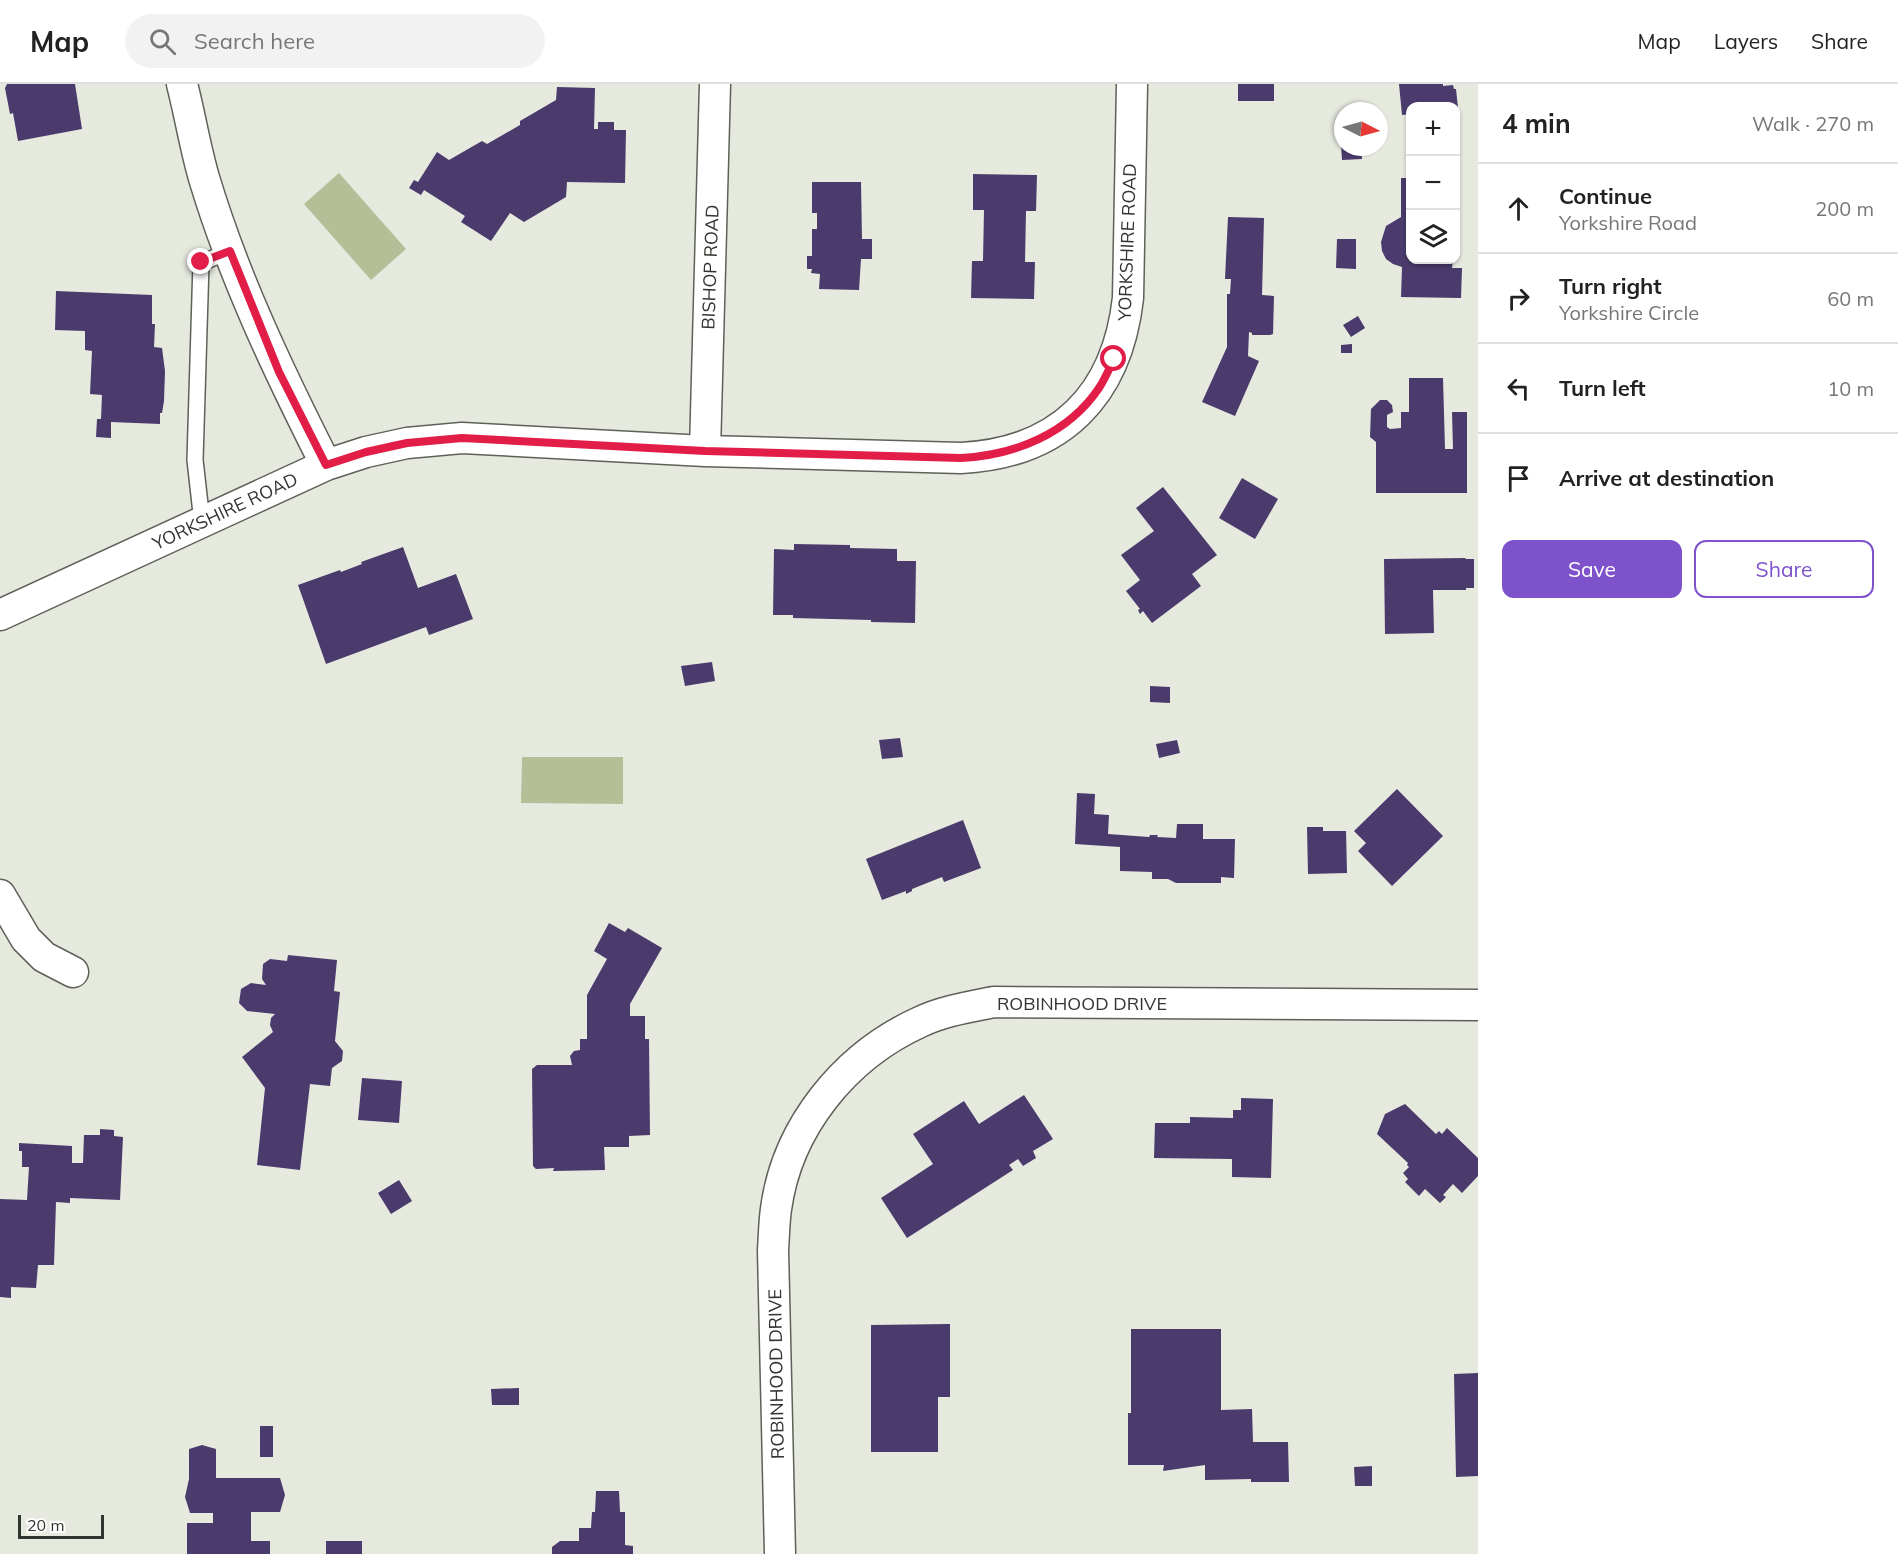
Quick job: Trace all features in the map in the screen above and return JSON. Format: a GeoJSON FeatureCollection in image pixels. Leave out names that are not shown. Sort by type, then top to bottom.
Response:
{"type":"FeatureCollection","features":[{"type":"Feature","properties":{"kind":"street"},"geometry":{"type":"LineString","coordinates":[[182,84],[204,177],[230,251],[279,372],[326,465]]}},
{"type":"Feature","properties":{"kind":"street","name":"BISHOP ROAD"},"geometry":{"type":"LineString","coordinates":[[705,451],[715,84]]}},
{"type":"Feature","properties":{"kind":"street","name":"YORKSHIRE ROAD"},"geometry":{"type":"LineString","coordinates":[[0,615],[326,465],[366,452],[407,443],[462,438],[705,451],[961,458],[984,457],[1017,449],[1038,440],[1076,415],[1098,389],[1114,359],[1125,327],[1128,298],[1132,84]]}},
{"type":"Feature","properties":{"kind":"street"},"geometry":{"type":"LineString","coordinates":[[0,895],[26,939],[44,957],[73,972]]}},
{"type":"Feature","properties":{"kind":"street","name":"ROBINHOOD DRIVE"},"geometry":{"type":"LineString","coordinates":[[780,1554],[773,1250],[776,1208],[786,1167],[803,1128],[826,1093],[856,1062],[890,1037],[921,1022],[953,1010],[994,1002],[1478,1005]]}},
{"type":"Feature","properties":{"kind":"lane"},"geometry":{"type":"LineString","coordinates":[[202,522],[195,460],[201,262],[230,251]]}},
{"type":"Feature","properties":{"kind":"green space"},"geometry":{"type":"Polygon","coordinates":[[[339,173],[406,249],[371,280],[304,204],[339,173]]]}},
{"type":"Feature","properties":{"kind":"green space"},"geometry":{"type":"Polygon","coordinates":[[[522,757],[623,757],[623,804],[521,803],[522,757]]]}},
{"type":"Feature","properties":{"kind":"building"},"geometry":{"type":"Polygon","coordinates":[[[7,84],[75,84],[82,129],[18,141],[13,113],[10,114],[5,88],[7,84]]]}},
{"type":"Feature","properties":{"kind":"building"},"geometry":{"type":"Polygon","coordinates":[[[1238,84],[1274,84],[1274,101],[1238,101],[1238,84]]]}},
{"type":"Feature","properties":{"kind":"building"},"geometry":{"type":"Polygon","coordinates":[[[1399,84],[1443,84],[1443,86],[1453,85],[1456,89],[1457,102],[1406,102],[1406,114],[1402,115],[1399,84]]]}},
{"type":"Feature","properties":{"kind":"building"},"geometry":{"type":"Polygon","coordinates":[[[557,87],[595,88],[594,129],[598,129],[598,122],[614,122],[614,130],[626,130],[625,183],[567,182],[566,197],[524,222],[510,213],[491,241],[461,222],[465,216],[424,190],[421,195],[409,188],[414,180],[418,182],[437,152],[449,160],[482,141],[487,144],[556,100],[557,87]]]}},
{"type":"Feature","properties":{"kind":"building"},"geometry":{"type":"Polygon","coordinates":[[[1342,156],[1362,156],[1362,159],[1342,160],[1342,156]]]}},
{"type":"Feature","properties":{"kind":"building"},"geometry":{"type":"Polygon","coordinates":[[[973,174],[1037,175],[1036,211],[1026,211],[1025,262],[1035,262],[1034,299],[971,298],[972,261],[983,261],[984,210],[973,210],[973,174]]]}},
{"type":"Feature","properties":{"kind":"building"},"geometry":{"type":"Polygon","coordinates":[[[1401,178],[1406,178],[1406,264],[1452,264],[1452,268],[1462,268],[1461,298],[1401,297],[1402,267],[1386,259],[1381,242],[1386,226],[1401,217],[1401,178]]]}},
{"type":"Feature","properties":{"kind":"building"},"geometry":{"type":"Polygon","coordinates":[[[812,182],[861,182],[862,239],[872,239],[872,259],[861,259],[859,290],[819,289],[820,274],[811,273],[812,269],[807,269],[807,256],[812,256],[812,229],[817,229],[817,213],[812,213],[812,182]]]}},
{"type":"Feature","properties":{"kind":"building"},"geometry":{"type":"Polygon","coordinates":[[[1228,217],[1264,218],[1262,295],[1274,296],[1273,334],[1252,335],[1249,332],[1248,356],[1259,361],[1235,416],[1202,402],[1227,347],[1227,294],[1230,294],[1231,279],[1225,279],[1228,217]]]}},
{"type":"Feature","properties":{"kind":"building"},"geometry":{"type":"Polygon","coordinates":[[[1337,239],[1356,239],[1356,269],[1336,268],[1337,239]]]}},
{"type":"Feature","properties":{"kind":"building"},"geometry":{"type":"Polygon","coordinates":[[[56,291],[152,295],[152,324],[155,324],[154,347],[162,348],[165,371],[164,401],[162,413],[160,413],[160,424],[111,422],[111,438],[96,437],[97,419],[101,419],[102,395],[90,394],[92,351],[85,350],[85,331],[55,330],[56,291]]]}},
{"type":"Feature","properties":{"kind":"building"},"geometry":{"type":"Polygon","coordinates":[[[1358,316],[1365,328],[1351,337],[1343,325],[1358,316]]]}},
{"type":"Feature","properties":{"kind":"building"},"geometry":{"type":"Polygon","coordinates":[[[1352,344],[1352,353],[1341,353],[1341,345],[1352,344]]]}},
{"type":"Feature","properties":{"kind":"building"},"geometry":{"type":"Polygon","coordinates":[[[1409,378],[1443,378],[1445,449],[1453,449],[1452,412],[1467,412],[1467,493],[1376,493],[1376,442],[1370,437],[1371,409],[1380,400],[1387,400],[1392,405],[1393,412],[1387,415],[1387,427],[1401,428],[1401,412],[1409,412],[1409,378]]]}},
{"type":"Feature","properties":{"kind":"building"},"geometry":{"type":"Polygon","coordinates":[[[1242,478],[1278,499],[1255,539],[1219,518],[1242,478]]]}},
{"type":"Feature","properties":{"kind":"building"},"geometry":{"type":"Polygon","coordinates":[[[1163,487],[1217,555],[1192,574],[1201,586],[1152,623],[1143,611],[1140,614],[1138,610],[1140,609],[1126,591],[1140,580],[1121,555],[1154,531],[1136,508],[1163,487]]]}},
{"type":"Feature","properties":{"kind":"building"},"geometry":{"type":"Polygon","coordinates":[[[794,544],[897,549],[897,561],[916,561],[915,623],[793,618],[793,615],[773,615],[774,549],[794,550],[794,544]]]}},
{"type":"Feature","properties":{"kind":"building"},"geometry":{"type":"Polygon","coordinates":[[[403,547],[418,588],[456,574],[473,619],[429,635],[426,627],[326,664],[298,585],[340,570],[341,572],[403,547]]]}},
{"type":"Feature","properties":{"kind":"building"},"geometry":{"type":"Polygon","coordinates":[[[1384,559],[1474,559],[1474,588],[1433,590],[1434,633],[1385,634],[1384,559]]]}},
{"type":"Feature","properties":{"kind":"building"},"geometry":{"type":"Polygon","coordinates":[[[712,662],[715,681],[685,686],[681,666],[712,662]]]}},
{"type":"Feature","properties":{"kind":"building"},"geometry":{"type":"Polygon","coordinates":[[[1150,686],[1170,687],[1170,703],[1150,702],[1150,686]]]}},
{"type":"Feature","properties":{"kind":"building"},"geometry":{"type":"Polygon","coordinates":[[[900,738],[903,757],[882,759],[879,740],[900,738]]]}},
{"type":"Feature","properties":{"kind":"building"},"geometry":{"type":"Polygon","coordinates":[[[1177,740],[1180,753],[1159,758],[1156,744],[1177,740]]]}},
{"type":"Feature","properties":{"kind":"building"},"geometry":{"type":"Polygon","coordinates":[[[1397,789],[1443,836],[1392,886],[1358,851],[1366,843],[1354,831],[1397,789]]]}},
{"type":"Feature","properties":{"kind":"building"},"geometry":{"type":"Polygon","coordinates":[[[1077,793],[1095,794],[1094,814],[1109,815],[1108,834],[1149,837],[1158,835],[1157,837],[1176,838],[1177,824],[1203,824],[1203,839],[1235,839],[1234,878],[1221,877],[1221,883],[1176,883],[1168,879],[1152,879],[1152,872],[1120,871],[1120,847],[1075,844],[1077,793]]]}},
{"type":"Feature","properties":{"kind":"building"},"geometry":{"type":"Polygon","coordinates":[[[963,820],[981,868],[944,882],[942,877],[912,889],[906,894],[906,891],[882,900],[866,859],[963,820]]]}},
{"type":"Feature","properties":{"kind":"building"},"geometry":{"type":"Polygon","coordinates":[[[1307,827],[1323,827],[1323,831],[1346,831],[1347,873],[1308,874],[1307,827]]]}},
{"type":"Feature","properties":{"kind":"building"},"geometry":{"type":"Polygon","coordinates":[[[609,923],[625,932],[628,928],[662,948],[630,1004],[630,1016],[645,1016],[645,1039],[649,1039],[650,1135],[629,1136],[629,1147],[604,1147],[605,1170],[536,1169],[533,1166],[532,1069],[537,1065],[572,1065],[570,1056],[574,1051],[580,1050],[580,1039],[587,1039],[587,995],[607,959],[594,951],[609,923]]]}},
{"type":"Feature","properties":{"kind":"building"},"geometry":{"type":"Polygon","coordinates":[[[288,955],[337,960],[334,991],[340,992],[335,1041],[343,1051],[342,1061],[332,1068],[330,1086],[310,1084],[300,1170],[257,1165],[265,1088],[242,1057],[273,1032],[270,1025],[271,1018],[275,1014],[247,1011],[239,1003],[241,989],[251,983],[266,985],[262,979],[263,964],[270,959],[287,961],[288,955]]]}},
{"type":"Feature","properties":{"kind":"building"},"geometry":{"type":"Polygon","coordinates":[[[362,1078],[402,1081],[399,1123],[358,1120],[362,1078]]]}},
{"type":"Feature","properties":{"kind":"building"},"geometry":{"type":"Polygon","coordinates":[[[1024,1095],[1053,1139],[1033,1151],[1036,1158],[1023,1166],[1018,1159],[1009,1165],[1013,1170],[907,1238],[881,1198],[933,1164],[913,1134],[964,1101],[979,1124],[1024,1095]]]}},
{"type":"Feature","properties":{"kind":"building"},"geometry":{"type":"Polygon","coordinates":[[[1241,1098],[1273,1099],[1271,1178],[1232,1177],[1232,1159],[1154,1158],[1155,1123],[1190,1123],[1190,1117],[1233,1118],[1233,1110],[1241,1110],[1241,1098]]]}},
{"type":"Feature","properties":{"kind":"building"},"geometry":{"type":"Polygon","coordinates":[[[1405,1104],[1436,1134],[1439,1131],[1442,1134],[1447,1128],[1478,1158],[1478,1176],[1462,1193],[1453,1184],[1443,1195],[1446,1197],[1440,1203],[1425,1189],[1419,1196],[1405,1182],[1408,1179],[1403,1173],[1409,1167],[1408,1163],[1377,1134],[1385,1114],[1405,1104]]]}},
{"type":"Feature","properties":{"kind":"building"},"geometry":{"type":"Polygon","coordinates":[[[100,1129],[114,1130],[114,1136],[123,1137],[120,1200],[70,1198],[70,1203],[56,1202],[54,1265],[38,1265],[36,1288],[11,1287],[11,1298],[0,1297],[0,1199],[27,1200],[29,1167],[22,1167],[22,1151],[19,1151],[19,1143],[72,1146],[72,1163],[83,1163],[84,1135],[100,1135],[100,1129]]]}},
{"type":"Feature","properties":{"kind":"building"},"geometry":{"type":"Polygon","coordinates":[[[399,1180],[412,1201],[391,1214],[378,1193],[399,1180]]]}},
{"type":"Feature","properties":{"kind":"building"},"geometry":{"type":"Polygon","coordinates":[[[950,1324],[950,1397],[938,1397],[938,1452],[871,1452],[871,1325],[950,1324]]]}},
{"type":"Feature","properties":{"kind":"building"},"geometry":{"type":"Polygon","coordinates":[[[1131,1329],[1221,1329],[1221,1410],[1252,1409],[1253,1442],[1288,1442],[1289,1482],[1251,1482],[1251,1479],[1205,1480],[1205,1465],[1163,1471],[1164,1465],[1128,1465],[1128,1413],[1131,1413],[1131,1329]]]}},
{"type":"Feature","properties":{"kind":"building"},"geometry":{"type":"Polygon","coordinates":[[[1478,1373],[1478,1476],[1456,1477],[1454,1374],[1478,1373]]]}},
{"type":"Feature","properties":{"kind":"building"},"geometry":{"type":"Polygon","coordinates":[[[519,1388],[519,1405],[492,1405],[491,1389],[519,1388]]]}},
{"type":"Feature","properties":{"kind":"building"},"geometry":{"type":"Polygon","coordinates":[[[260,1426],[273,1426],[273,1457],[260,1457],[260,1426]]]}},
{"type":"Feature","properties":{"kind":"building"},"geometry":{"type":"Polygon","coordinates":[[[202,1445],[216,1449],[216,1478],[280,1478],[285,1495],[280,1512],[251,1512],[251,1541],[270,1541],[270,1554],[187,1554],[187,1523],[213,1523],[213,1513],[190,1513],[185,1497],[189,1479],[189,1449],[202,1445]]]}},
{"type":"Feature","properties":{"kind":"building"},"geometry":{"type":"Polygon","coordinates":[[[1372,1466],[1372,1486],[1355,1486],[1354,1467],[1372,1466]]]}},
{"type":"Feature","properties":{"kind":"building"},"geometry":{"type":"Polygon","coordinates":[[[596,1491],[619,1491],[620,1512],[625,1512],[625,1545],[633,1546],[633,1554],[552,1554],[552,1547],[560,1541],[579,1541],[579,1528],[591,1528],[592,1512],[595,1512],[596,1491]]]}},
{"type":"Feature","properties":{"kind":"building"},"geometry":{"type":"Polygon","coordinates":[[[326,1541],[362,1541],[362,1554],[326,1554],[326,1541]]]}},
{"type":"Feature","properties":{"kind":"route"},"geometry":{"type":"LineString","coordinates":[[201,262],[230,251],[238,276],[279,372],[326,465],[366,452],[407,443],[462,438],[705,451],[984,457],[1017,449],[1048,435],[1076,415],[1098,389],[1114,359]]}}]}
